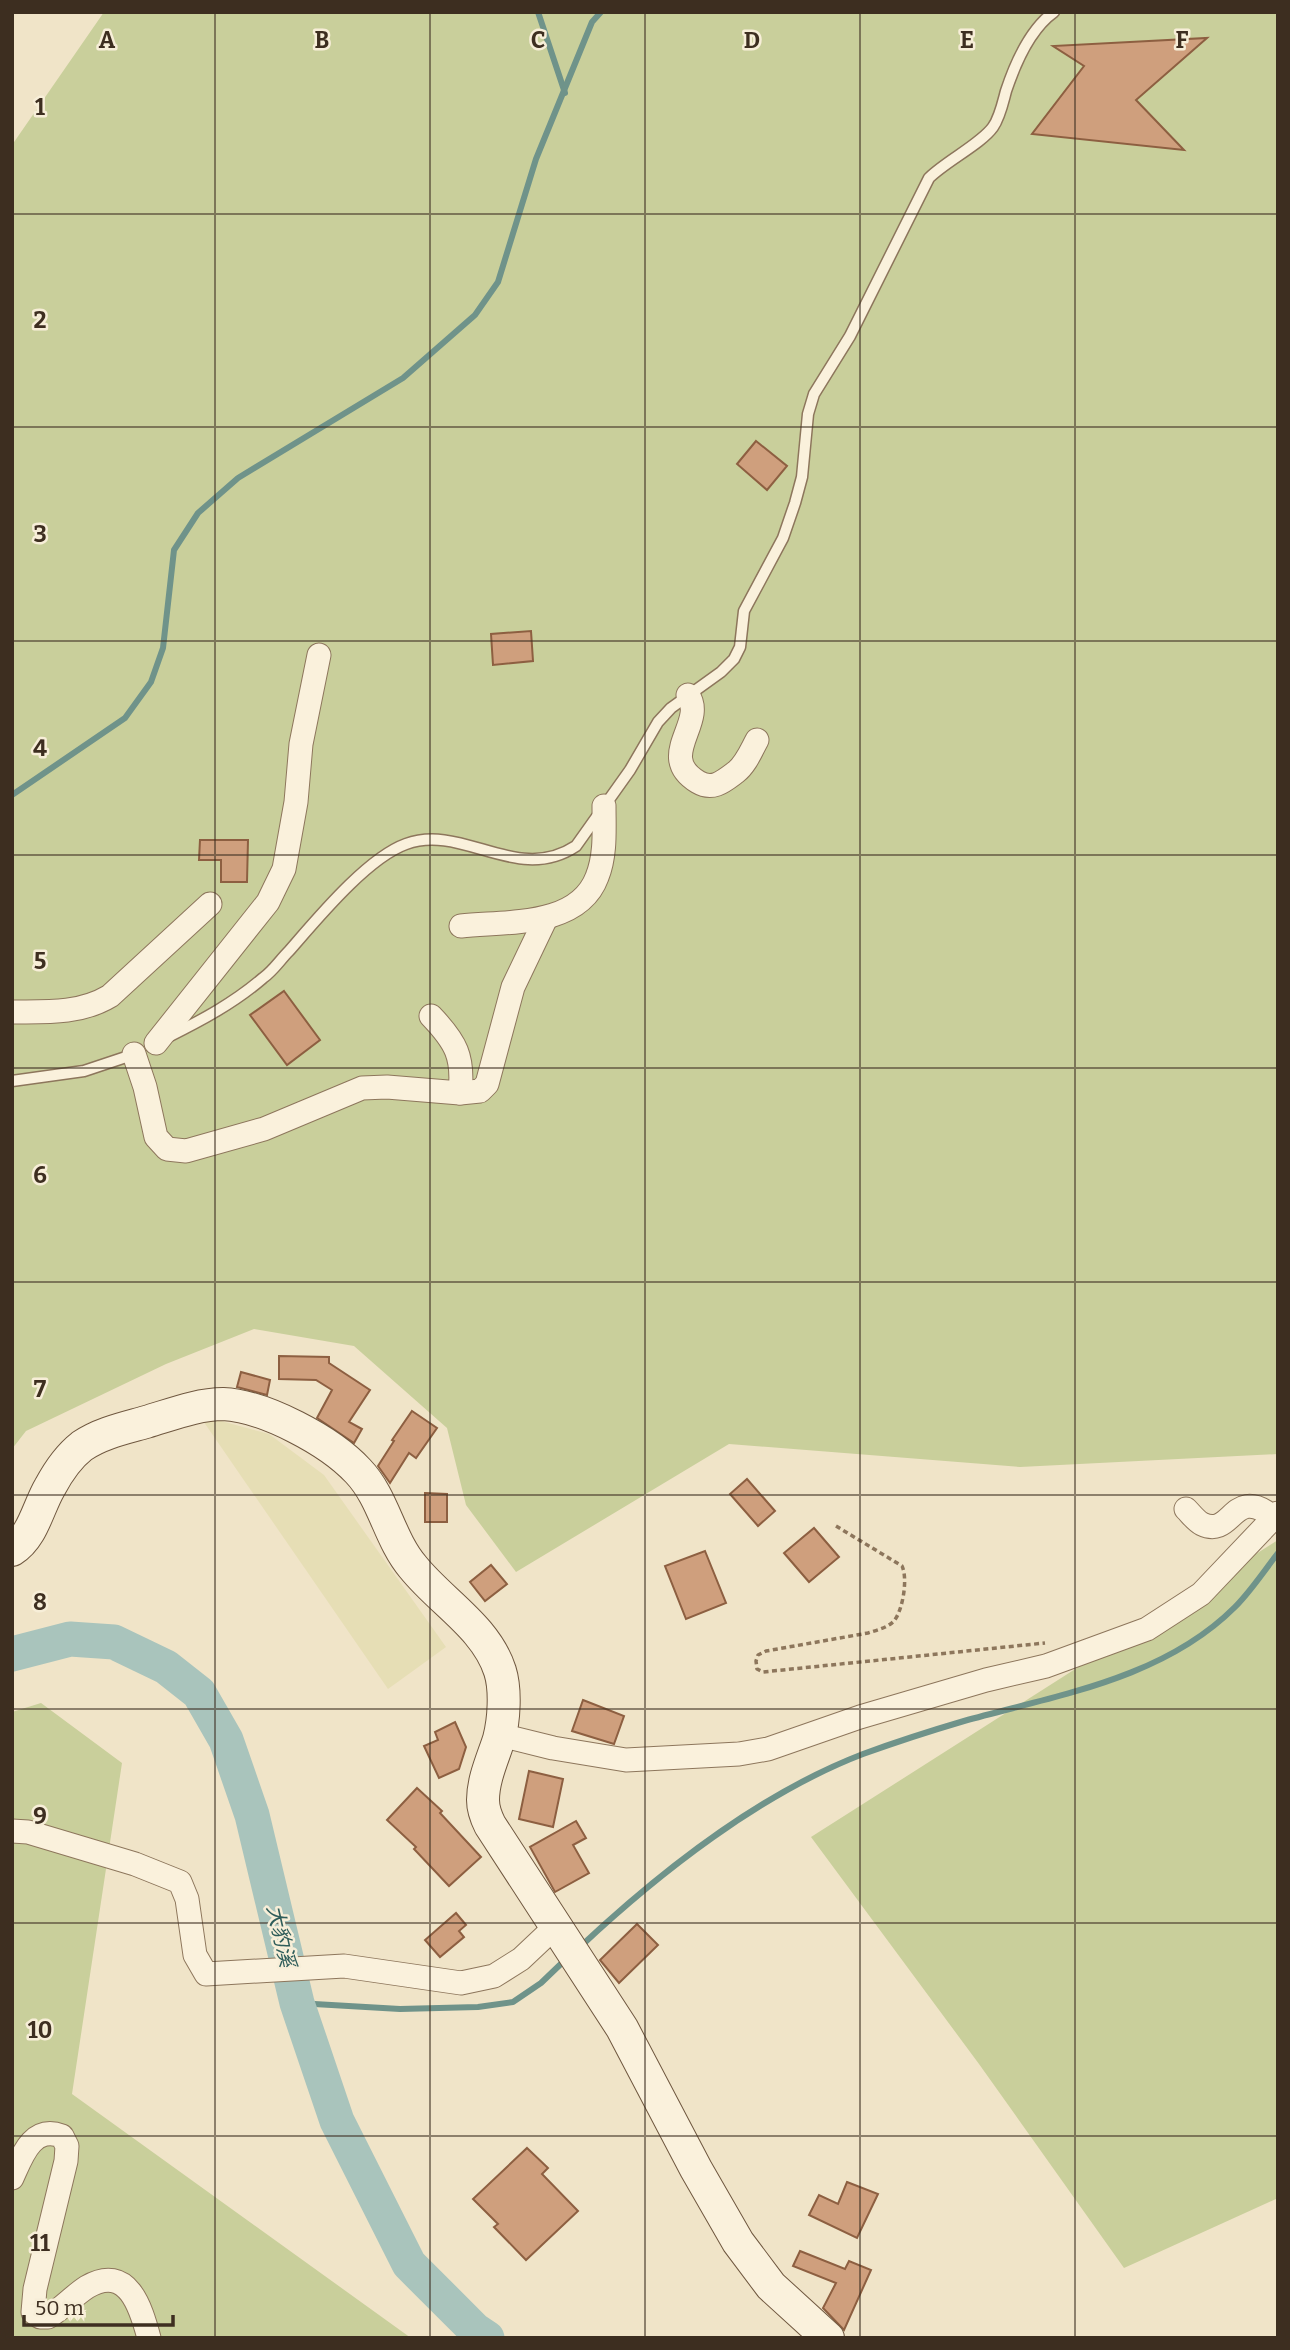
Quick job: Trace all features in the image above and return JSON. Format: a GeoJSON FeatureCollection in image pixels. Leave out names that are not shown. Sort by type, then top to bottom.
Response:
{"type":"FeatureCollection","features":[{"type":"Feature","properties":{"kind":"street"},"geometry":{"type":"LineString","coordinates":[[156,1043],[268,902],[284,869],[296,802],[302,744],[319,655]]}},
{"type":"Feature","properties":{"kind":"street"},"geometry":{"type":"LineString","coordinates":[[688,695],[692,702],[692,712],[681,747],[681,763],[684,772],[701,784],[721,784],[741,768],[757,740]]}},
{"type":"Feature","properties":{"kind":"street"},"geometry":{"type":"LineString","coordinates":[[461,926],[547,918],[575,903],[588,892],[597,878],[601,860],[604,806]]}},
{"type":"Feature","properties":{"kind":"street"},"geometry":{"type":"LineString","coordinates":[[12,1012],[77,1009],[110,996],[211,904]]}},
{"type":"Feature","properties":{"kind":"street"},"geometry":{"type":"LineString","coordinates":[[134,1054],[156,1136],[167,1149],[176,1151],[186,1151],[264,1129],[362,1088],[387,1087],[460,1093],[480,1091],[487,1084],[513,986],[547,918]]}},
{"type":"Feature","properties":{"kind":"street"},"geometry":{"type":"LineString","coordinates":[[431,1016],[446,1032],[460,1058],[460,1093]]}},
{"type":"Feature","properties":{"kind":"street"},"geometry":{"type":"LineString","coordinates":[[12,1550],[30,1531],[49,1488],[66,1461],[84,1445],[113,1431],[186,1410],[221,1404],[249,1408],[286,1422],[340,1455],[359,1471],[372,1489],[397,1544],[411,1565],[433,1590],[477,1631],[494,1653],[502,1687],[500,1735],[485,1786],[484,1812],[622,2028],[696,2169],[738,2242],[771,2286],[828,2338]]}},
{"type":"Feature","properties":{"kind":"street"},"geometry":{"type":"LineString","coordinates":[[500,1735],[554,1748],[626,1760],[739,1754],[768,1749],[860,1717],[1046,1666],[1147,1629],[1201,1594],[1275,1515],[1257,1506],[1248,1505],[1225,1522],[1208,1526],[1200,1524],[1185,1508]]}},
{"type":"Feature","properties":{"kind":"street"},"geometry":{"type":"LineString","coordinates":[[12,1831],[28,1832],[135,1864],[180,1882],[187,1899],[195,1955],[206,1974],[344,1966],[380,1969],[461,1983],[494,1976],[520,1959],[568,1944]]}},
{"type":"Feature","properties":{"kind":"street"},"geometry":{"type":"LineString","coordinates":[[12,2178],[29,2145],[41,2135],[50,2132],[62,2136],[67,2146],[66,2161],[35,2288],[33,2312],[40,2318],[48,2317],[88,2287],[105,2282],[121,2283],[131,2292],[141,2309],[149,2338]]}},
{"type":"Feature","properties":{"kind":"lane"},"geometry":{"type":"LineString","coordinates":[[12,1082],[84,1071],[134,1054],[216,1013],[265,977],[367,868],[390,851],[422,839],[447,839],[510,857],[548,859],[566,853],[576,846],[643,750],[658,722],[671,708],[721,672],[734,659],[740,647],[744,611],[783,538],[802,477],[807,414],[814,394],[849,336],[929,178],[943,164],[993,128],[1012,74],[1026,46],[1055,12]]}},
{"type":"Feature","properties":{"kind":"path"},"geometry":{"type":"LineString","coordinates":[[836,1526],[902,1566],[905,1586],[895,1620],[883,1629],[868,1633],[766,1651],[758,1655],[755,1661],[757,1668],[763,1672],[1054,1642]]}},
{"type":"Feature","properties":{"kind":"shaded area"},"geometry":{"type":"Polygon","coordinates":[[[199,1415],[269,1434],[324,1475],[446,1647],[388,1689],[199,1415]]]}},
{"type":"Feature","properties":{"kind":"green space"},"geometry":{"type":"Polygon","coordinates":[[[104,12],[1278,12],[1278,1454],[1020,1467],[729,1444],[516,1572],[466,1505],[447,1428],[354,1346],[254,1329],[166,1364],[26,1431],[12,1449],[12,145],[104,12]]]}},
{"type":"Feature","properties":{"kind":"green space"},"geometry":{"type":"Polygon","coordinates":[[[1278,1540],[1278,2198],[1124,2268],[979,2064],[811,1837],[1278,1540]]]}},
{"type":"Feature","properties":{"kind":"green space"},"geometry":{"type":"Polygon","coordinates":[[[41,1703],[122,1763],[72,2094],[411,2338],[12,2338],[12,1712],[41,1703]]]}},
{"type":"Feature","properties":{"kind":"building"},"geometry":{"type":"Polygon","coordinates":[[[1207,38],[1136,100],[1184,150],[1032,134],[1084,66],[1053,46],[1207,38]]]}},
{"type":"Feature","properties":{"kind":"building"},"geometry":{"type":"Polygon","coordinates":[[[756,441],[787,466],[767,490],[737,464],[756,441]]]}},
{"type":"Feature","properties":{"kind":"building"},"geometry":{"type":"Polygon","coordinates":[[[531,631],[533,661],[493,665],[491,634],[531,631]]]}},
{"type":"Feature","properties":{"kind":"building"},"geometry":{"type":"Polygon","coordinates":[[[200,840],[248,840],[247,882],[221,882],[221,860],[199,860],[200,840]]]}},
{"type":"Feature","properties":{"kind":"building"},"geometry":{"type":"Polygon","coordinates":[[[284,991],[320,1040],[287,1065],[250,1015],[284,991]]]}},
{"type":"Feature","properties":{"kind":"building"},"geometry":{"type":"Polygon","coordinates":[[[279,1356],[329,1357],[329,1363],[370,1390],[349,1422],[362,1429],[354,1443],[317,1418],[332,1390],[316,1380],[279,1379],[279,1356]]]}},
{"type":"Feature","properties":{"kind":"building"},"geometry":{"type":"Polygon","coordinates":[[[241,1372],[270,1380],[267,1395],[237,1387],[241,1372]]]}},
{"type":"Feature","properties":{"kind":"building"},"geometry":{"type":"Polygon","coordinates":[[[412,1411],[437,1428],[416,1458],[409,1453],[390,1483],[378,1466],[412,1411]]]}},
{"type":"Feature","properties":{"kind":"building"},"geometry":{"type":"Polygon","coordinates":[[[747,1479],[775,1511],[758,1526],[730,1494],[747,1479]]]}},
{"type":"Feature","properties":{"kind":"building"},"geometry":{"type":"Polygon","coordinates":[[[425,1493],[447,1494],[447,1522],[425,1522],[425,1493]]]}},
{"type":"Feature","properties":{"kind":"building"},"geometry":{"type":"Polygon","coordinates":[[[814,1528],[839,1557],[809,1582],[784,1553],[814,1528]]]}},
{"type":"Feature","properties":{"kind":"building"},"geometry":{"type":"Polygon","coordinates":[[[705,1551],[726,1603],[686,1619],[665,1566],[705,1551]]]}},
{"type":"Feature","properties":{"kind":"building"},"geometry":{"type":"Polygon","coordinates":[[[491,1565],[507,1584],[485,1601],[470,1582],[491,1565]]]}},
{"type":"Feature","properties":{"kind":"building"},"geometry":{"type":"Polygon","coordinates":[[[583,1700],[624,1716],[614,1744],[572,1731],[583,1700]]]}},
{"type":"Feature","properties":{"kind":"building"},"geometry":{"type":"Polygon","coordinates":[[[455,1722],[466,1747],[459,1769],[439,1778],[424,1746],[438,1740],[435,1732],[455,1722]]]}},
{"type":"Feature","properties":{"kind":"building"},"geometry":{"type":"Polygon","coordinates":[[[529,1771],[563,1779],[553,1827],[519,1819],[529,1771]]]}},
{"type":"Feature","properties":{"kind":"building"},"geometry":{"type":"Polygon","coordinates":[[[417,1788],[442,1811],[440,1813],[481,1857],[449,1886],[414,1849],[416,1847],[387,1820],[417,1788]]]}},
{"type":"Feature","properties":{"kind":"building"},"geometry":{"type":"Polygon","coordinates":[[[576,1821],[586,1838],[573,1845],[589,1873],[555,1892],[530,1847],[576,1821]]]}},
{"type":"Feature","properties":{"kind":"building"},"geometry":{"type":"Polygon","coordinates":[[[456,1913],[466,1925],[459,1931],[464,1937],[440,1957],[425,1940],[456,1913]]]}},
{"type":"Feature","properties":{"kind":"building"},"geometry":{"type":"Polygon","coordinates":[[[637,1924],[658,1945],[619,1983],[600,1960],[637,1924]]]}},
{"type":"Feature","properties":{"kind":"building"},"geometry":{"type":"Polygon","coordinates":[[[527,2148],[548,2168],[542,2174],[578,2211],[526,2260],[494,2227],[498,2224],[473,2199],[527,2148]]]}},
{"type":"Feature","properties":{"kind":"building"},"geometry":{"type":"Polygon","coordinates":[[[847,2182],[878,2194],[857,2238],[809,2215],[819,2195],[838,2204],[847,2182]]]}},
{"type":"Feature","properties":{"kind":"building"},"geometry":{"type":"Polygon","coordinates":[[[800,2251],[845,2269],[849,2261],[871,2270],[844,2330],[823,2308],[836,2283],[793,2266],[800,2251]]]}},
{"type":"Feature","properties":{"kind":"waterway"},"geometry":{"type":"LineString","coordinates":[[538,12],[565,93]]}},
{"type":"Feature","properties":{"kind":"waterway"},"geometry":{"type":"LineString","coordinates":[[12,795],[125,718],[151,682],[163,648],[174,550],[198,513],[238,478],[403,378],[475,315],[498,282],[536,159],[592,22],[601,12]]}},
{"type":"Feature","properties":{"kind":"waterway"},"geometry":{"type":"LineString","coordinates":[[580,1947],[643,1891],[713,1837],[787,1790],[825,1770],[863,1754],[964,1721],[1107,1681],[1175,1652],[1206,1632],[1235,1607],[1278,1553]]}},
{"type":"Feature","properties":{"kind":"waterway","name":"大豹溪"},"geometry":{"type":"LineString","coordinates":[[12,1654],[70,1639],[114,1642],[166,1667],[199,1693],[226,1740],[252,1815],[297,2003],[337,2121],[409,2264],[475,2330],[487,2338]]}},
{"type":"Feature","properties":{"kind":"waterway"},"geometry":{"type":"LineString","coordinates":[[297,2003],[400,2009],[478,2007],[513,2002],[541,1983],[566,1959]]}}]}
